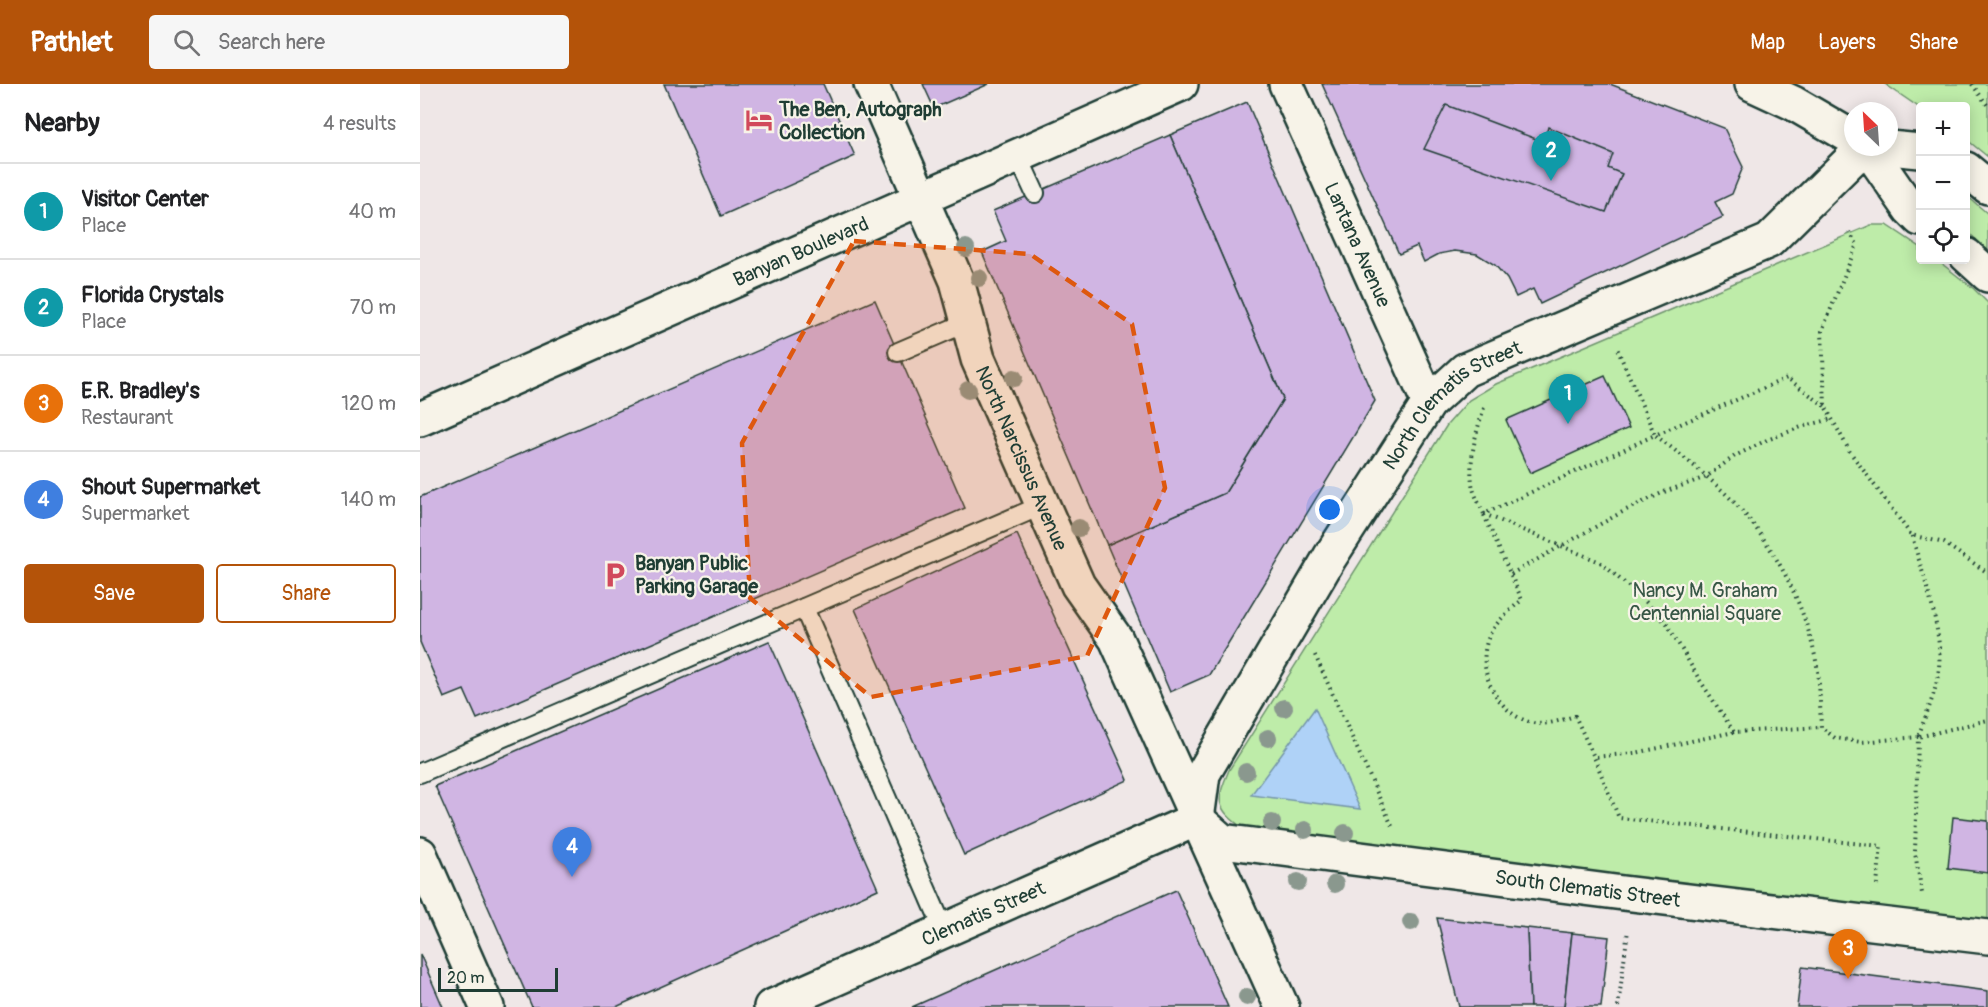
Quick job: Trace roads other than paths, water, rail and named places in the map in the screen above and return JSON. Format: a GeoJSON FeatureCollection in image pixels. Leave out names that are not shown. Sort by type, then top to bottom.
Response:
{"type":"FeatureCollection","features":[{"type":"Feature","properties":{"kind":"street","name":"North Narcissus Avenue"},"geometry":{"type":"LineString","coordinates":[[871,84],[957,281],[978,359],[1078,585],[1116,639],[1282,1007]]}},
{"type":"Feature","properties":{"kind":"street","name":"Banyan Boulevard"},"geometry":{"type":"LineString","coordinates":[[420,419],[1180,84]]}},
{"type":"Feature","properties":{"kind":"street","name":"Lantana Avenue"},"geometry":{"type":"LineString","coordinates":[[1286,84],[1429,403]]}},
{"type":"Feature","properties":{"kind":"street"},"geometry":{"type":"LineString","coordinates":[[1752,84],[1793,103],[1844,133]]}},
{"type":"Feature","properties":{"kind":"street"},"geometry":{"type":"LineString","coordinates":[[1898,149],[1916,151]]}},
{"type":"Feature","properties":{"kind":"street","name":"North Clematis Street"},"geometry":{"type":"LineString","coordinates":[[1197,819],[1203,774],[1330,558],[1429,403],[1465,370],[1769,241],[1856,156]]}},
{"type":"Feature","properties":{"kind":"street"},"geometry":{"type":"LineString","coordinates":[[1872,156],[1916,215]]}},
{"type":"Feature","properties":{"kind":"street"},"geometry":{"type":"LineString","coordinates":[[1970,173],[1988,187]]}},
{"type":"Feature","properties":{"kind":"street"},"geometry":{"type":"LineString","coordinates":[[1970,259],[1988,275]]}},
{"type":"Feature","properties":{"kind":"street","name":"Clematis Street"},"geometry":{"type":"LineString","coordinates":[[771,1007],[1197,819]]}},
{"type":"Feature","properties":{"kind":"street","name":"South Clematis Street"},"geometry":{"type":"LineString","coordinates":[[1197,819],[1222,841],[1643,896],[1988,937]]}},
{"type":"Feature","properties":{"kind":"street"},"geometry":{"type":"LineString","coordinates":[[420,854],[487,1007]]}},
{"type":"Feature","properties":{"kind":"lane"},"geometry":{"type":"LineString","coordinates":[[1018,156],[1035,193]]}},
{"type":"Feature","properties":{"kind":"lane"},"geometry":{"type":"LineString","coordinates":[[898,352],[968,322]]}},
{"type":"Feature","properties":{"kind":"lane"},"geometry":{"type":"LineString","coordinates":[[420,773],[1043,505]]}},
{"type":"Feature","properties":{"kind":"lane"},"geometry":{"type":"LineString","coordinates":[[804,608],[944,930]]}},
{"type":"Feature","properties":{"kind":"water"},"geometry":{"type":"Polygon","coordinates":[[[1315,708],[1360,809],[1251,795],[1315,708]]]}},
{"type":"Feature","properties":{"kind":"place","name":"The Ben, Autograph Collection"},"geometry":{"type":"Point","coordinates":[759,120]}},
{"type":"Feature","properties":{"kind":"place","name":"Florida Crystals"},"geometry":{"type":"Point","coordinates":[1551,181]}},
{"type":"Feature","properties":{"kind":"place","name":"Visitor Center"},"geometry":{"type":"Point","coordinates":[1568,424]}},
{"type":"Feature","properties":{"kind":"place","name":"Banyan Public Parking Garage"},"geometry":{"type":"Point","coordinates":[615,575]}},
{"type":"Feature","properties":{"kind":"place","name":"Shout Supermarket"},"geometry":{"type":"Point","coordinates":[572,877]}},
{"type":"Feature","properties":{"kind":"place","name":"E.R. Bradley's"},"geometry":{"type":"Point","coordinates":[1848,979]}},
{"type":"Feature","properties":{"kind":"park label","name":"Nancy M. Graham Centennial Square"},"geometry":{"type":"Point","coordinates":[1705,602]}}]}
